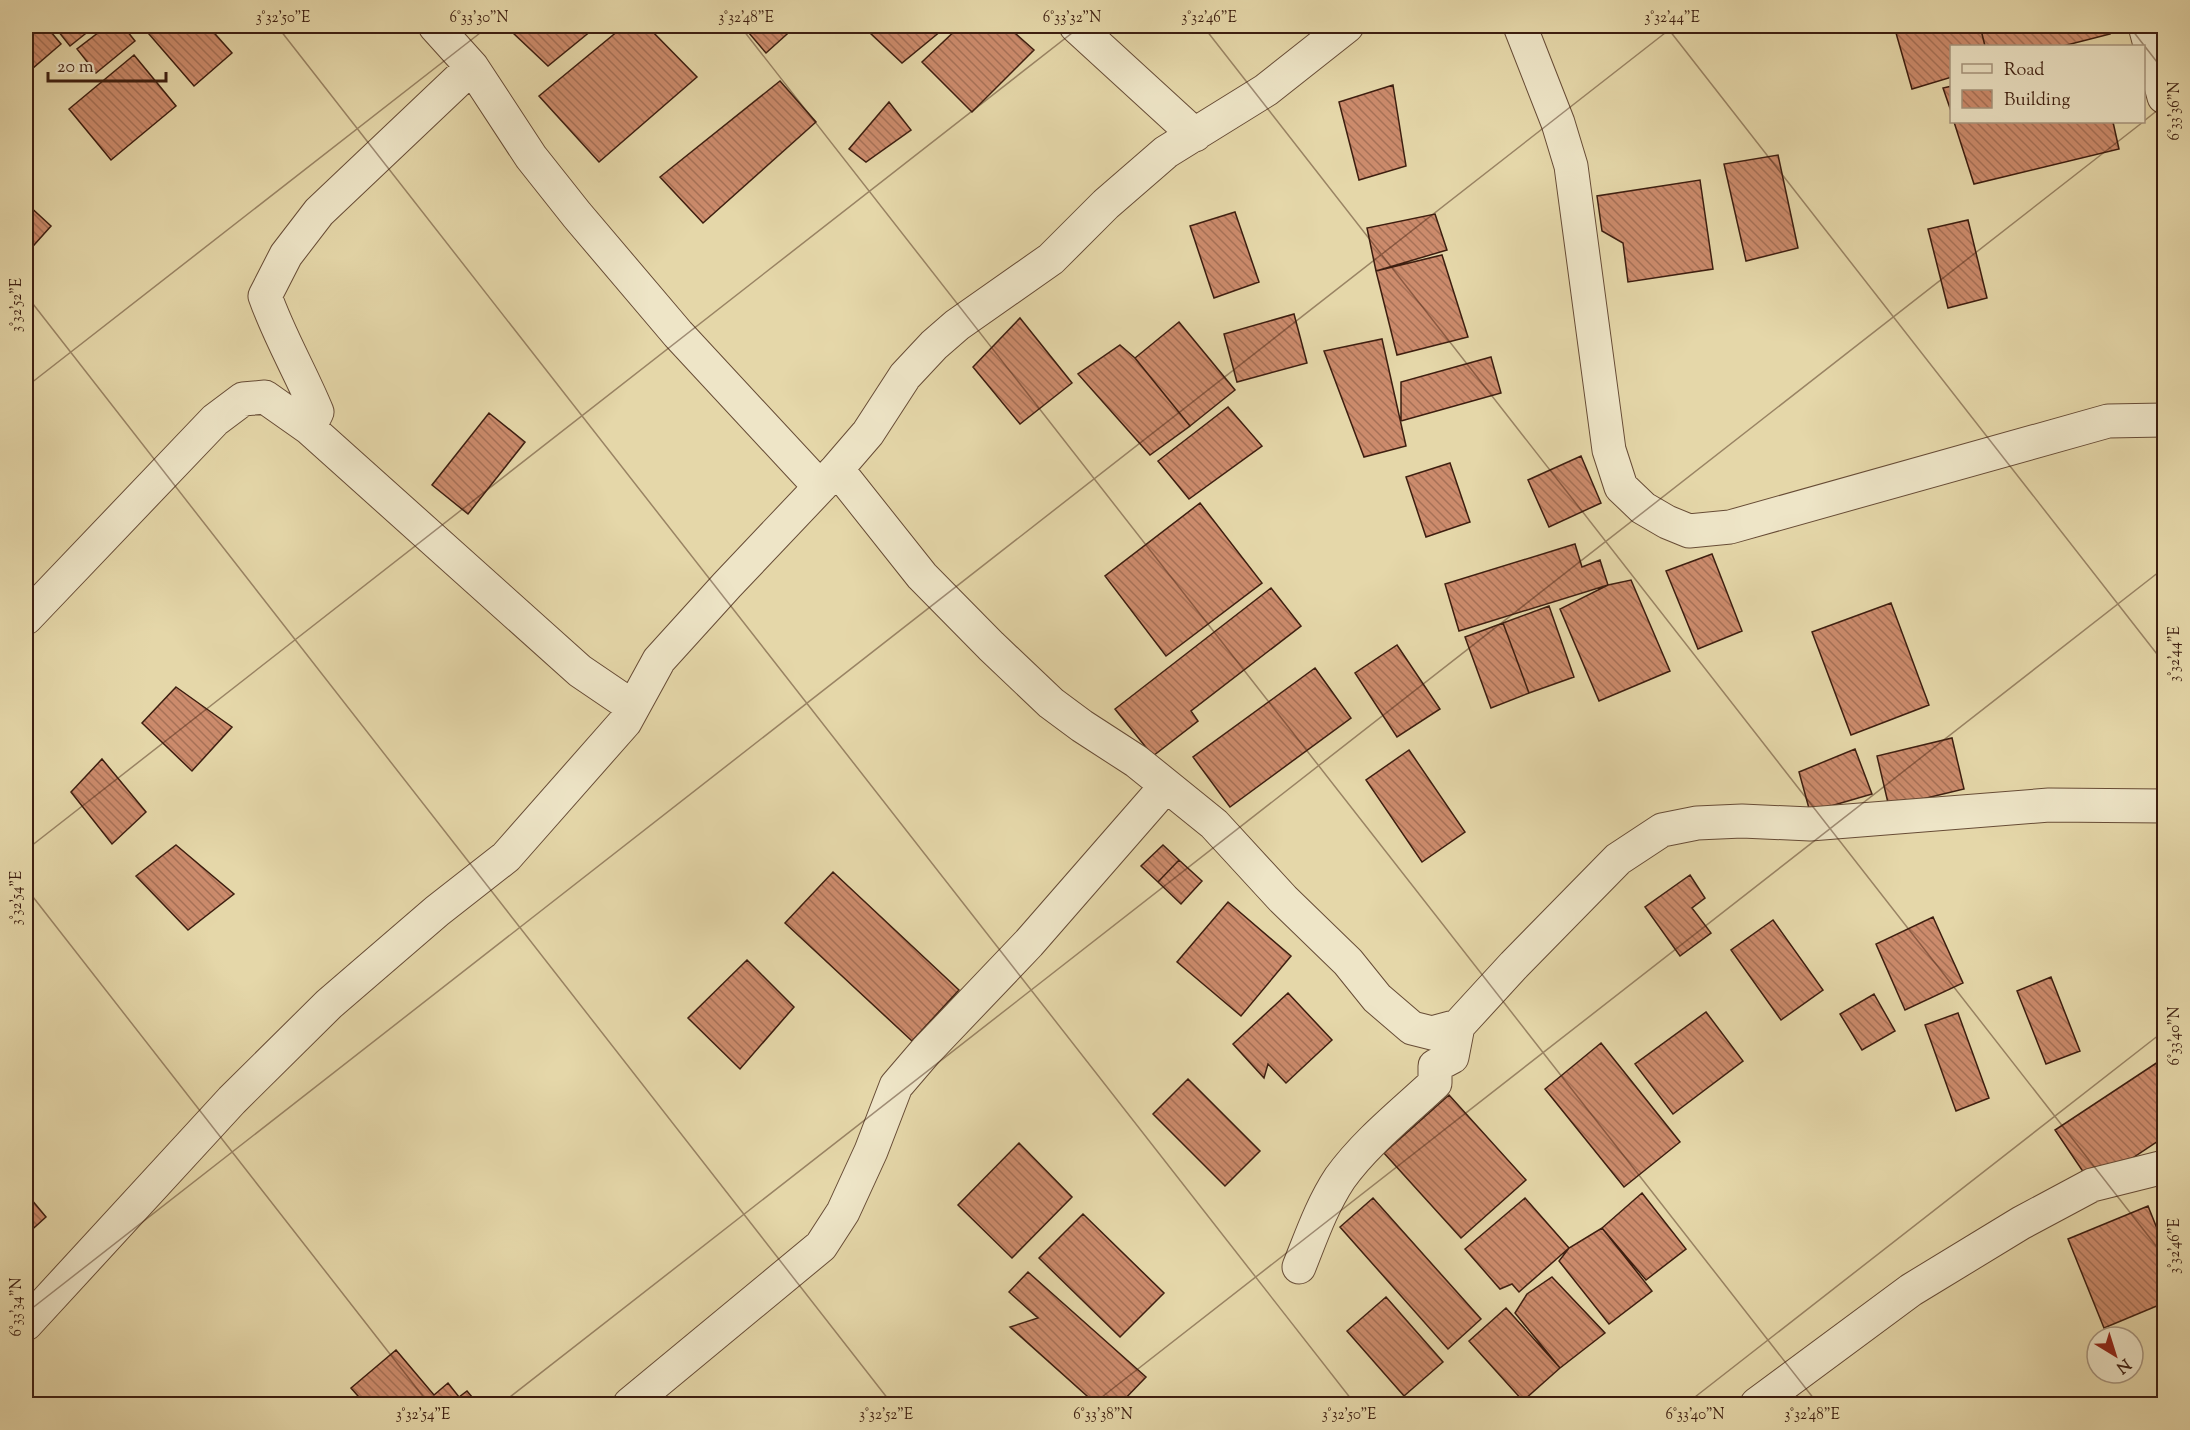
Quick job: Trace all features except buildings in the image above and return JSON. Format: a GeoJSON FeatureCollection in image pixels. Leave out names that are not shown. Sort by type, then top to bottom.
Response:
{"type":"FeatureCollection","features":[{"type":"Feature","properties":{"kind":"street"},"geometry":{"type":"LineString","coordinates":[[435,26],[472,67],[531,157],[678,334],[829,478],[991,646],[1051,703],[1136,761],[1214,824],[1283,899],[1348,962],[1377,998],[1412,1028],[1432,1033],[1458,1026]]}},
{"type":"Feature","properties":{"kind":"street"},"geometry":{"type":"LineString","coordinates":[[1076,26],[1195,135]]}},
{"type":"Feature","properties":{"kind":"street"},"geometry":{"type":"LineString","coordinates":[[26,1324],[232,1100],[328,1004],[437,911],[507,857],[626,722],[659,660],[726,585],[829,478],[868,433],[905,376],[934,345],[957,325],[1050,259],[1106,204],[1166,152],[1266,90],[1347,26]]}},
{"type":"Feature","properties":{"kind":"street"},"geometry":{"type":"LineString","coordinates":[[1520,26],[1558,123],[1571,166],[1609,450],[1621,487],[1642,508],[1689,531],[1730,527],[2108,421],[2164,420]]}},
{"type":"Feature","properties":{"kind":"street"},"geometry":{"type":"LineString","coordinates":[[2145,26],[2164,97]]}},
{"type":"Feature","properties":{"kind":"street"},"geometry":{"type":"LineString","coordinates":[[309,428],[317,412],[272,317],[265,296],[286,255],[319,212],[472,67]]}},
{"type":"Feature","properties":{"kind":"street"},"geometry":{"type":"LineString","coordinates":[[26,618],[215,420],[243,399],[265,398],[309,428],[580,671],[633,707]]}},
{"type":"Feature","properties":{"kind":"street"},"geometry":{"type":"LineString","coordinates":[[630,1404],[821,1246],[843,1212],[896,1086],[926,1051],[1029,943],[1166,786]]}},
{"type":"Feature","properties":{"kind":"street"},"geometry":{"type":"LineString","coordinates":[[1299,1267],[1317,1220],[1340,1179],[1366,1148],[1435,1083],[1436,1066],[1452,1057],[1458,1026],[1618,859],[1662,830],[1697,824],[1742,821],[1810,824],[2049,806],[2164,806]]}},
{"type":"Feature","properties":{"kind":"street"},"geometry":{"type":"LineString","coordinates":[[1757,1404],[1911,1290],[2021,1223],[2092,1185],[2164,1167]]}}]}
